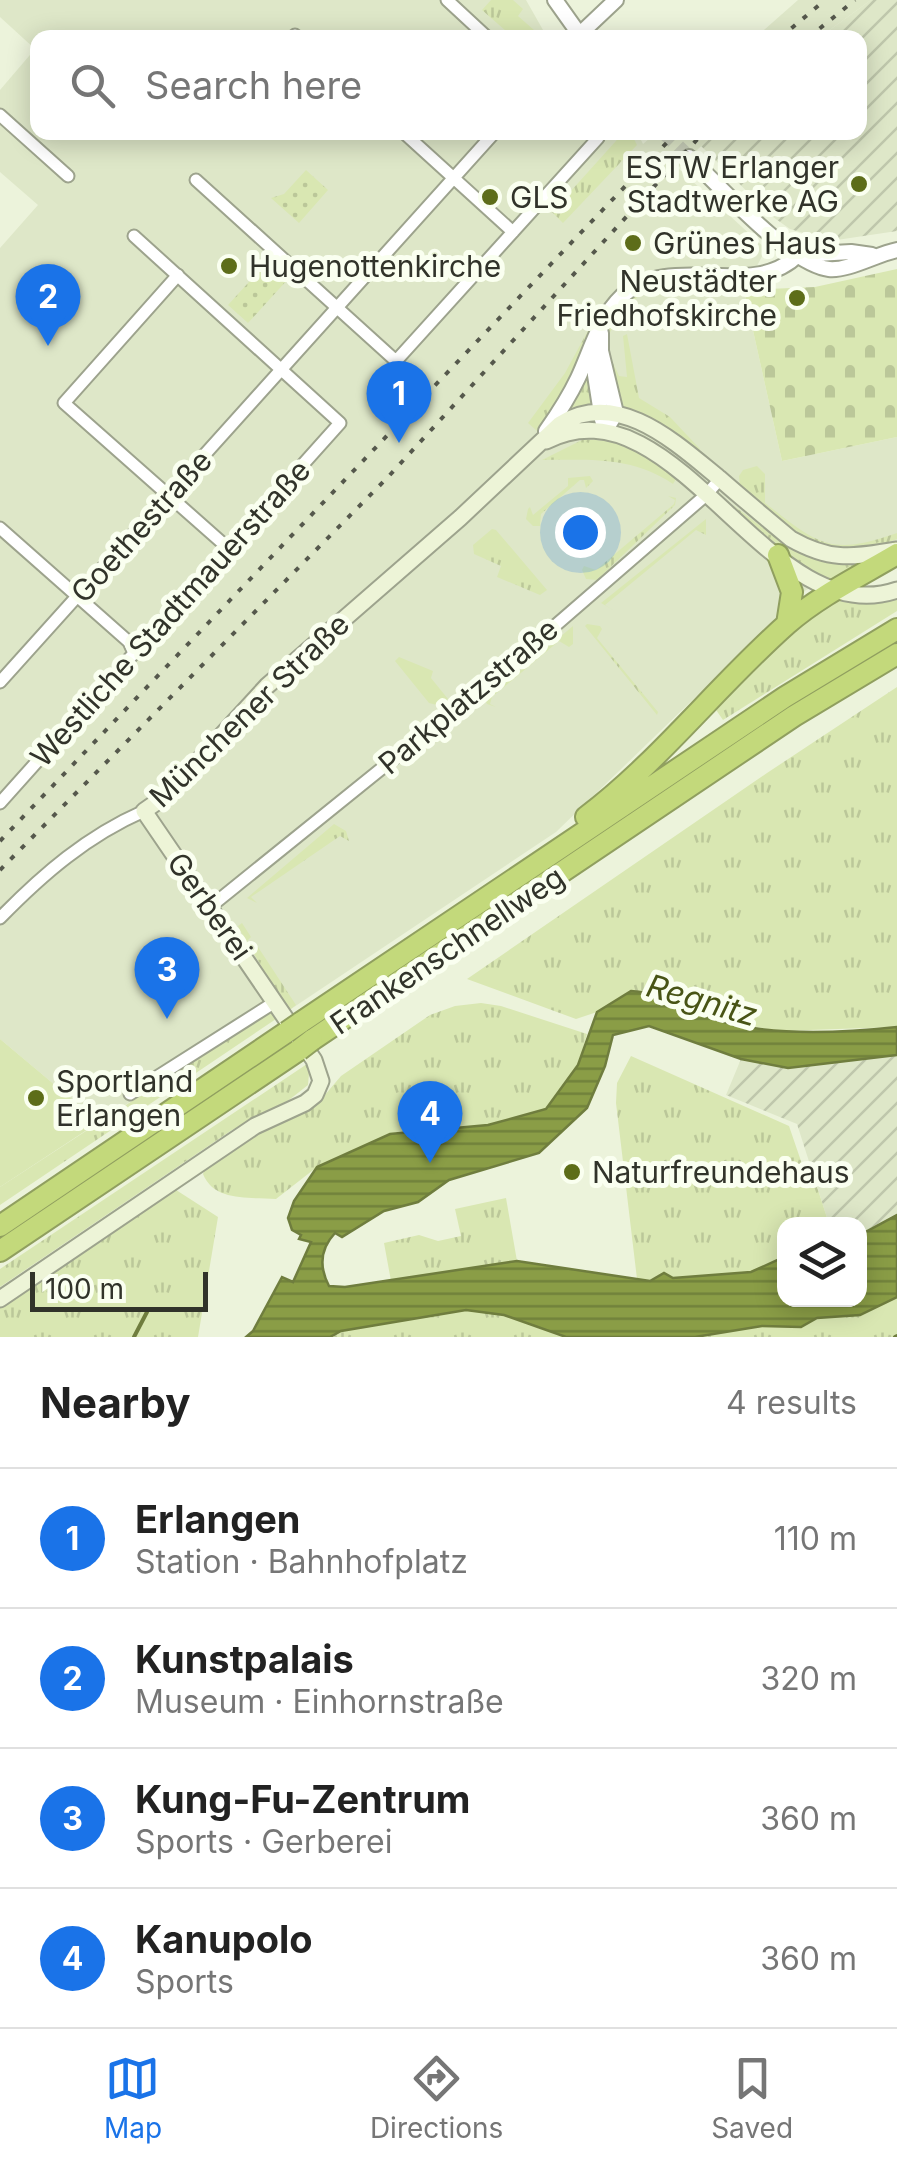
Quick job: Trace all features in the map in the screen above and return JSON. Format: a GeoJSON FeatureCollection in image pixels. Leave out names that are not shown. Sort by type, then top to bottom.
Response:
{"type":"FeatureCollection","features":[{"type":"Feature","properties":{"kind":"highway"},"geometry":{"type":"LineString","coordinates":[[526,872],[563,834],[606,802],[787,624],[897,552]]}},
{"type":"Feature","properties":{"kind":"highway"},"geometry":{"type":"LineString","coordinates":[[778,555],[792,592],[787,624]]}},
{"type":"Feature","properties":{"kind":"highway","name":"Frankenschnellweg"},"geometry":{"type":"LineString","coordinates":[[0,1251],[526,872],[786,697],[897,629]]}},
{"type":"Feature","properties":{"kind":"highway","name":"Frankenschnellweg"},"geometry":{"type":"LineString","coordinates":[[0,1226],[794,716],[897,654]]}},
{"type":"Feature","properties":{"kind":"main road","name":"Münchener Straße"},"geometry":{"type":"LineString","coordinates":[[144,811],[167,795],[267,686],[460,518],[532,449],[572,416],[608,413]]}},
{"type":"Feature","properties":{"kind":"main road"},"geometry":{"type":"LineString","coordinates":[[608,413],[662,432],[792,539],[814,552],[849,558],[897,552]]}},
{"type":"Feature","properties":{"kind":"main road","name":"Münchener Straße"},"geometry":{"type":"LineString","coordinates":[[532,449],[570,433],[605,431]]}},
{"type":"Feature","properties":{"kind":"main road"},"geometry":{"type":"LineString","coordinates":[[605,431],[644,446],[803,574],[835,590],[859,594],[897,590]]}},
{"type":"Feature","properties":{"kind":"main road","name":"Gerberei"},"geometry":{"type":"LineString","coordinates":[[0,1299],[255,1126],[305,1103],[315,1095],[321,1081],[319,1068],[276,1002],[144,811]]}},
{"type":"Feature","properties":{"kind":"street"},"geometry":{"type":"LineString","coordinates":[[447,0],[479,30]]}},
{"type":"Feature","properties":{"kind":"street"},"geometry":{"type":"LineString","coordinates":[[555,0],[576,30]]}},
{"type":"Feature","properties":{"kind":"street"},"geometry":{"type":"LineString","coordinates":[[586,30],[616,0]]}},
{"type":"Feature","properties":{"kind":"street"},"geometry":{"type":"LineString","coordinates":[[0,115],[68,176]]}},
{"type":"Feature","properties":{"kind":"street"},"geometry":{"type":"LineString","coordinates":[[412,140],[514,232]]}},
{"type":"Feature","properties":{"kind":"street"},"geometry":{"type":"LineString","coordinates":[[338,308],[488,140]]}},
{"type":"Feature","properties":{"kind":"street"},"geometry":{"type":"LineString","coordinates":[[196,180],[396,361],[514,232],[590,140]]}},
{"type":"Feature","properties":{"kind":"street"},"geometry":{"type":"LineString","coordinates":[[689,157],[798,255],[830,269],[897,250]]}},
{"type":"Feature","properties":{"kind":"street"},"geometry":{"type":"LineString","coordinates":[[134,236],[282,370]]}},
{"type":"Feature","properties":{"kind":"street"},"geometry":{"type":"LineString","coordinates":[[532,449],[564,406],[600,327],[621,297],[652,279],[774,272],[798,255]]}},
{"type":"Feature","properties":{"kind":"street"},"geometry":{"type":"LineString","coordinates":[[178,276],[64,403],[228,548]]}},
{"type":"Feature","properties":{"kind":"street","name":"Goethestraße"},"geometry":{"type":"LineString","coordinates":[[0,682],[73,592],[168,496],[338,308]]}},
{"type":"Feature","properties":{"kind":"street"},"geometry":{"type":"LineString","coordinates":[[600,327],[608,413],[605,431]]}},
{"type":"Feature","properties":{"kind":"street","name":"Westliche Stadtmauerstraße"},"geometry":{"type":"LineString","coordinates":[[0,802],[340,423],[282,370]]}},
{"type":"Feature","properties":{"kind":"street","name":"Parkplatzstraße"},"geometry":{"type":"LineString","coordinates":[[210,907],[504,670],[720,479]]}},
{"type":"Feature","properties":{"kind":"street"},"geometry":{"type":"LineString","coordinates":[[0,528],[134,651]]}},
{"type":"Feature","properties":{"kind":"street","name":"Münchener Straße"},"geometry":{"type":"LineString","coordinates":[[0,918],[45,872],[101,833],[144,811]]}},
{"type":"Feature","properties":{"kind":"street"},"geometry":{"type":"LineString","coordinates":[[130,1094],[276,1002]]}},
{"type":"Feature","properties":{"kind":"shaded area"},"geometry":{"type":"Polygon","coordinates":[[[0,0],[526,0],[543,30],[30,30],[30,44],[0,17],[0,0]]]}},
{"type":"Feature","properties":{"kind":"shaded area"},"geometry":{"type":"Polygon","coordinates":[[[798,0],[871,0],[830,30],[764,30],[798,0]]]}},
{"type":"Feature","properties":{"kind":"shaded area"},"geometry":{"type":"Polygon","coordinates":[[[871,0],[897,0],[897,231],[830,241],[790,229],[701,146],[707,140],[867,140],[867,30],[830,30],[871,0]]]}},
{"type":"Feature","properties":{"kind":"shaded area"},"geometry":{"type":"Polygon","coordinates":[[[30,55],[30,140],[641,140],[643,144],[648,140],[708,140],[678,168],[766,249],[744,290],[782,461],[897,437],[897,546],[806,590],[556,832],[279,1017],[270,1011],[99,1122],[0,1039],[0,248],[38,205],[0,172],[0,90],[30,55]]]}},
{"type":"Feature","properties":{"kind":"shaded area"},"geometry":{"type":"Polygon","coordinates":[[[631,991],[755,1028],[828,1032],[897,1027],[897,1055],[788,1068],[741,1059],[649,1026],[613,1035],[587,1108],[539,1153],[449,1180],[418,1202],[384,1211],[342,1237],[335,1233],[323,1258],[329,1286],[345,1287],[517,1261],[650,1281],[664,1273],[673,1278],[751,1272],[777,1260],[777,1307],[867,1307],[867,1231],[897,1215],[897,1297],[860,1315],[817,1318],[801,1327],[762,1326],[695,1337],[566,1337],[504,1315],[466,1310],[341,1331],[330,1337],[246,1337],[282,1277],[293,1282],[311,1242],[299,1239],[301,1235],[292,1230],[288,1218],[294,1201],[317,1167],[390,1134],[488,1125],[546,1109],[578,1065],[597,1012],[631,991]]]}},
{"type":"Feature","properties":{"kind":"shaded area"},"geometry":{"type":"Polygon","coordinates":[[[897,1055],[897,1213],[867,1230],[867,1217],[827,1217],[797,1124],[726,1095],[741,1059],[788,1068],[897,1055]]]}},
{"type":"Feature","properties":{"kind":"green space"},"geometry":{"type":"Polygon","coordinates":[[[491,0],[513,0],[523,9],[518,16],[534,30],[505,30],[482,10],[491,0]]]}},
{"type":"Feature","properties":{"kind":"green space"},"geometry":{"type":"Polygon","coordinates":[[[617,140],[634,140],[637,145],[563,223],[552,212],[617,140]]]}},
{"type":"Feature","properties":{"kind":"green space"},"geometry":{"type":"Polygon","coordinates":[[[306,170],[328,190],[299,223],[271,198],[284,194],[306,170]]]}},
{"type":"Feature","properties":{"kind":"green space"},"geometry":{"type":"Polygon","coordinates":[[[269,260],[289,278],[248,323],[228,305],[269,260]]]}},
{"type":"Feature","properties":{"kind":"green space"},"geometry":{"type":"Polygon","coordinates":[[[897,269],[897,437],[782,461],[744,290],[815,287],[897,269]]]}},
{"type":"Feature","properties":{"kind":"green space"},"geometry":{"type":"Polygon","coordinates":[[[647,289],[616,321],[608,337],[608,352],[619,376],[627,377],[623,336],[627,334],[639,398],[670,417],[700,449],[697,453],[628,410],[615,389],[606,347],[610,324],[623,304],[647,289]]]}},
{"type":"Feature","properties":{"kind":"green space"},"geometry":{"type":"Polygon","coordinates":[[[591,325],[570,381],[537,431],[528,423],[565,373],[591,325]]]}},
{"type":"Feature","properties":{"kind":"green space"},"geometry":{"type":"Polygon","coordinates":[[[588,369],[593,409],[565,415],[588,369]]]}},
{"type":"Feature","properties":{"kind":"green space"},"geometry":{"type":"Polygon","coordinates":[[[582,440],[634,449],[676,479],[673,484],[626,464],[542,460],[582,440]]]}},
{"type":"Feature","properties":{"kind":"green space"},"geometry":{"type":"Polygon","coordinates":[[[757,466],[765,474],[765,503],[812,537],[840,545],[897,533],[897,539],[844,551],[802,538],[768,514],[740,486],[743,470],[757,466]]]}},
{"type":"Feature","properties":{"kind":"green space"},"geometry":{"type":"Polygon","coordinates":[[[590,476],[593,481],[586,488],[584,480],[580,480],[541,514],[540,526],[533,526],[526,519],[530,507],[533,515],[568,486],[568,478],[590,476]]]}},
{"type":"Feature","properties":{"kind":"green space"},"geometry":{"type":"Polygon","coordinates":[[[668,496],[676,498],[675,505],[597,580],[586,579],[584,566],[596,570],[674,504],[675,500],[668,496]]]}},
{"type":"Feature","properties":{"kind":"green space"},"geometry":{"type":"Polygon","coordinates":[[[734,506],[794,551],[824,561],[860,565],[833,582],[797,562],[731,508],[734,506]]]}},
{"type":"Feature","properties":{"kind":"green space"},"geometry":{"type":"Polygon","coordinates":[[[706,519],[706,535],[696,530],[605,605],[613,610],[601,603],[706,519]]]}},
{"type":"Feature","properties":{"kind":"green space"},"geometry":{"type":"Polygon","coordinates":[[[492,529],[547,590],[540,595],[497,577],[501,566],[474,554],[473,545],[492,529]]]}},
{"type":"Feature","properties":{"kind":"green space"},"geometry":{"type":"Polygon","coordinates":[[[835,596],[872,601],[897,597],[897,611],[723,720],[714,707],[785,635],[835,596]]]}},
{"type":"Feature","properties":{"kind":"green space"},"geometry":{"type":"Polygon","coordinates":[[[573,626],[573,644],[569,647],[559,641],[492,697],[490,704],[496,707],[487,704],[485,700],[573,626]]]}},
{"type":"Feature","properties":{"kind":"green space"},"geometry":{"type":"Polygon","coordinates":[[[585,626],[600,626],[597,638],[657,715],[585,626]]]}},
{"type":"Feature","properties":{"kind":"green space"},"geometry":{"type":"Polygon","coordinates":[[[399,657],[433,671],[431,678],[448,699],[437,705],[429,703],[395,661],[399,657]]]}},
{"type":"Feature","properties":{"kind":"green space"},"geometry":{"type":"Polygon","coordinates":[[[897,687],[897,1027],[779,1031],[713,1019],[656,992],[631,991],[597,1012],[576,1019],[467,979],[767,773],[897,687]]]}},
{"type":"Feature","properties":{"kind":"green space"},"geometry":{"type":"Polygon","coordinates":[[[334,824],[346,831],[349,841],[340,836],[251,897],[257,903],[247,898],[334,824]]]}},
{"type":"Feature","properties":{"kind":"green space"},"geometry":{"type":"Polygon","coordinates":[[[242,923],[251,937],[247,941],[253,950],[258,947],[296,1005],[288,1011],[241,932],[238,926],[242,923]]]}},
{"type":"Feature","properties":{"kind":"green space"},"geometry":{"type":"Polygon","coordinates":[[[481,1003],[587,1034],[578,1065],[546,1109],[488,1125],[390,1134],[317,1167],[276,1199],[224,1194],[208,1183],[203,1174],[206,1166],[258,1131],[318,1103],[341,1076],[430,1015],[455,1006],[481,1003]]]}},
{"type":"Feature","properties":{"kind":"green space"},"geometry":{"type":"Polygon","coordinates":[[[270,1011],[279,1017],[0,1205],[0,1187],[270,1011]]]}},
{"type":"Feature","properties":{"kind":"green space","name":"Sportland Erlangen"},"geometry":{"type":"Polygon","coordinates":[[[0,1039],[99,1122],[0,1187],[0,1039]]]}},
{"type":"Feature","properties":{"kind":"green space"},"geometry":{"type":"Polygon","coordinates":[[[631,1056],[789,1126],[802,1164],[809,1162],[827,1217],[777,1217],[777,1260],[751,1272],[672,1278],[664,1273],[650,1281],[637,1279],[616,1103],[617,1083],[631,1056]]]}},
{"type":"Feature","properties":{"kind":"green space"},"geometry":{"type":"Polygon","coordinates":[[[310,1062],[308,1085],[289,1100],[232,1130],[0,1287],[0,1269],[310,1062]]]}},
{"type":"Feature","properties":{"kind":"green space"},"geometry":{"type":"Polygon","coordinates":[[[173,1188],[218,1217],[198,1337],[0,1337],[0,1305],[173,1188]]]}},
{"type":"Feature","properties":{"kind":"green space"},"geometry":{"type":"Polygon","coordinates":[[[506,1198],[517,1261],[391,1281],[384,1243],[419,1235],[438,1241],[461,1236],[455,1209],[506,1198]]]}},
{"type":"Feature","properties":{"kind":"green space"},"geometry":{"type":"Polygon","coordinates":[[[897,1297],[897,1337],[695,1337],[762,1326],[801,1327],[817,1318],[860,1315],[897,1297]]]}},
{"type":"Feature","properties":{"kind":"green space"},"geometry":{"type":"Polygon","coordinates":[[[466,1310],[504,1315],[566,1337],[330,1337],[340,1331],[466,1310]]]}},
{"type":"Feature","properties":{"kind":"waterway"},"geometry":{"type":"LineString","coordinates":[[134,1337],[147,1312]]}},
{"type":"Feature","properties":{"kind":"tunnel"},"geometry":{"type":"LineString","coordinates":[[671,140],[689,157]]}},
{"type":"Feature","properties":{"kind":"railway"},"geometry":{"type":"LineString","coordinates":[[789,30],[825,0]]}},
{"type":"Feature","properties":{"kind":"railway"},"geometry":{"type":"LineString","coordinates":[[818,30],[855,0]]}},
{"type":"Feature","properties":{"kind":"railway"},"geometry":{"type":"LineString","coordinates":[[0,841],[669,140]]}},
{"type":"Feature","properties":{"kind":"railway"},"geometry":{"type":"LineString","coordinates":[[0,870],[388,477],[697,140]]}},
{"type":"Feature","properties":{"kind":"place","name":"ESTW Erlanger Stadtwerke AG"},"geometry":{"type":"Point","coordinates":[859,184]}},
{"type":"Feature","properties":{"kind":"place","name":"GLS"},"geometry":{"type":"Point","coordinates":[490,197]}},
{"type":"Feature","properties":{"kind":"place","name":"Grünes Haus"},"geometry":{"type":"Point","coordinates":[633,243]}},
{"type":"Feature","properties":{"kind":"place","name":"Hugenottenkirche"},"geometry":{"type":"Point","coordinates":[229,266]}},
{"type":"Feature","properties":{"kind":"place","name":"Neustädter Friedhofskirche"},"geometry":{"type":"Point","coordinates":[797,298]}},
{"type":"Feature","properties":{"kind":"place","name":"Kunstpalais"},"geometry":{"type":"Point","coordinates":[48,346]}},
{"type":"Feature","properties":{"kind":"place","name":"Erlangen"},"geometry":{"type":"Point","coordinates":[399,443]}},
{"type":"Feature","properties":{"kind":"place","name":"Kung-Fu-Zentrum"},"geometry":{"type":"Point","coordinates":[167,1019]}},
{"type":"Feature","properties":{"kind":"place","name":"Sportland Erlangen"},"geometry":{"type":"Point","coordinates":[36,1098]}},
{"type":"Feature","properties":{"kind":"place","name":"Kanupolo"},"geometry":{"type":"Point","coordinates":[430,1163]}},
{"type":"Feature","properties":{"kind":"place","name":"Naturfreundehaus"},"geometry":{"type":"Point","coordinates":[572,1172]}},
{"type":"Feature","properties":{"kind":"water label","name":"Regnitz"},"geometry":{"type":"Point","coordinates":[702,1000]}}]}
